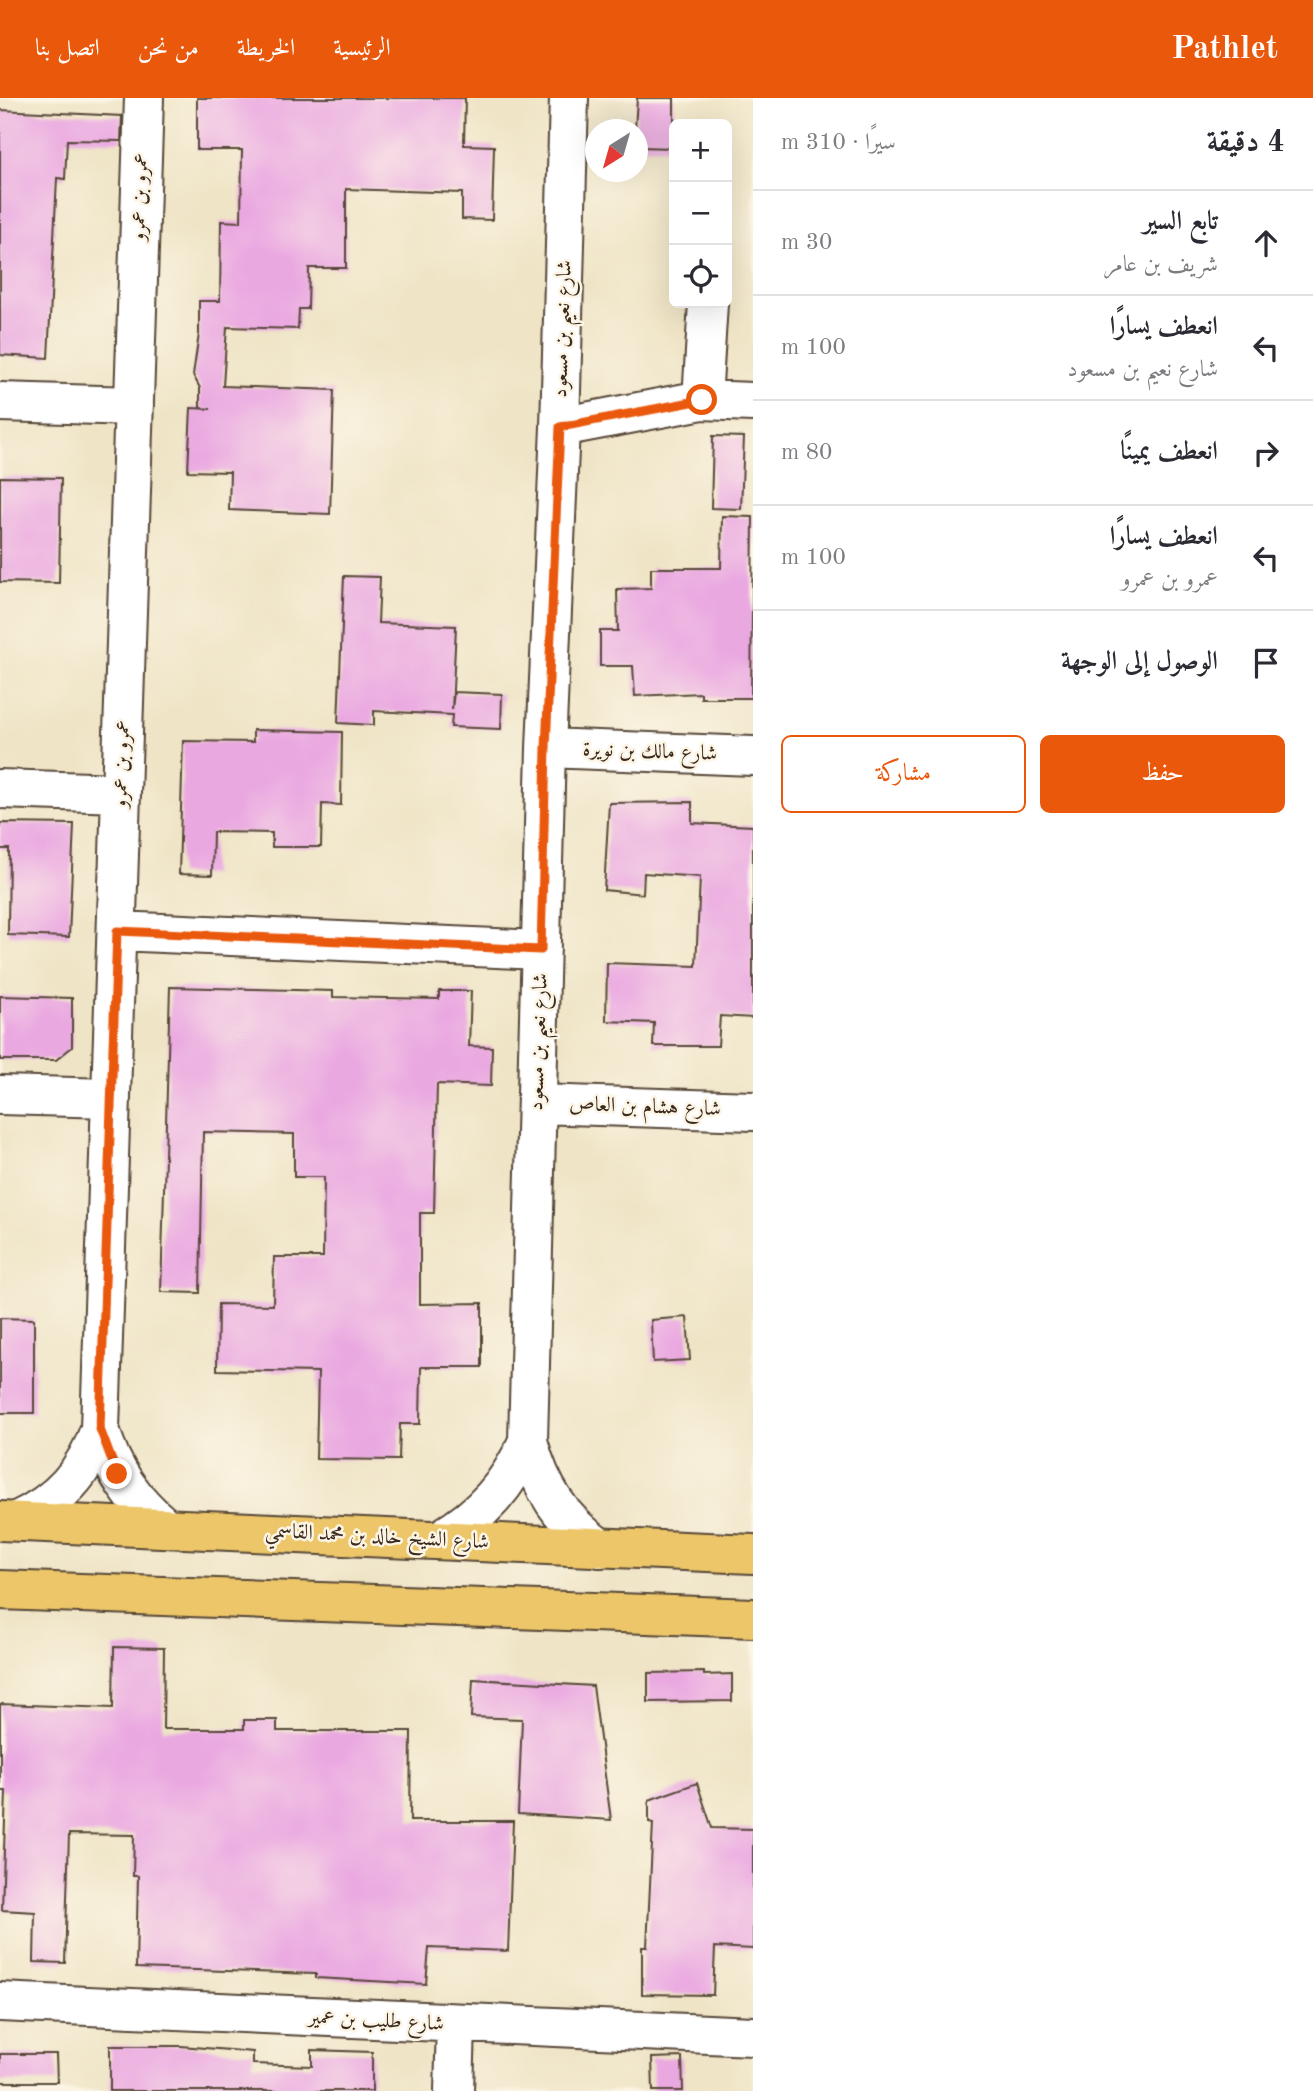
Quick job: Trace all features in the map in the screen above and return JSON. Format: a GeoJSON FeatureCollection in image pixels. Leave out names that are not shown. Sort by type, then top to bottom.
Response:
{"type":"FeatureCollection","features":[{"type":"Feature","properties":{"kind":"main road","name":"شارع الشيخ خالد بن محمد القاسمي"},"geometry":{"type":"LineString","coordinates":[[8,1521],[753,1554]]}},
{"type":"Feature","properties":{"kind":"main road"},"geometry":{"type":"LineString","coordinates":[[0,1590],[753,1618]]}},
{"type":"Feature","properties":{"kind":"street","name":"عمرو بن عمرو"},"geometry":{"type":"LineString","coordinates":[[8,1521],[54,1500],[69,1485],[83,1468],[100,1429],[144,98]]}},
{"type":"Feature","properties":{"kind":"street","name":"شارع نعيم بن مسعود"},"geometry":{"type":"LineString","coordinates":[[569,98],[560,427],[546,748],[528,1441],[541,1483],[552,1502],[582,1535],[600,1548]]}},
{"type":"Feature","properties":{"kind":"street"},"geometry":{"type":"LineString","coordinates":[[702,400],[708,308]]}},
{"type":"Feature","properties":{"kind":"street"},"geometry":{"type":"LineString","coordinates":[[560,427],[702,400],[753,402]]}},
{"type":"Feature","properties":{"kind":"street"},"geometry":{"type":"LineString","coordinates":[[0,402],[134,406]]}},
{"type":"Feature","properties":{"kind":"street","name":"شارع مالك بن نويرة"},"geometry":{"type":"LineString","coordinates":[[546,748],[753,756]]}},
{"type":"Feature","properties":{"kind":"street"},"geometry":{"type":"LineString","coordinates":[[0,789],[121,793]]}},
{"type":"Feature","properties":{"kind":"street"},"geometry":{"type":"LineString","coordinates":[[117,931],[541,950]]}},
{"type":"Feature","properties":{"kind":"street"},"geometry":{"type":"LineString","coordinates":[[0,1095],[111,1098]]}},
{"type":"Feature","properties":{"kind":"street","name":"شارع هشام بن العاص"},"geometry":{"type":"LineString","coordinates":[[537,1104],[753,1111]]}},
{"type":"Feature","properties":{"kind":"street","name":"عمرو بن عمرو"},"geometry":{"type":"LineString","coordinates":[[100,1429],[117,1474],[147,1512],[166,1528]]}},
{"type":"Feature","properties":{"kind":"street","name":"شارع نعيم بن مسعود"},"geometry":{"type":"LineString","coordinates":[[441,1539],[469,1521],[494,1499],[508,1481],[528,1441]]}},
{"type":"Feature","properties":{"kind":"street","name":"شارع طليب بن عمير"},"geometry":{"type":"LineString","coordinates":[[0,2002],[456,2025],[753,2036]]}},
{"type":"Feature","properties":{"kind":"street"},"geometry":{"type":"LineString","coordinates":[[454,2091],[456,2025]]}},
{"type":"Feature","properties":{"kind":"building"},"geometry":{"type":"Polygon","coordinates":[[[197,98],[465,98],[464,145],[494,146],[492,220],[462,219],[462,193],[346,189],[346,268],[309,268],[308,309],[299,309],[298,329],[227,327],[223,386],[334,390],[330,514],[229,510],[230,472],[188,471],[191,408],[211,409],[200,408],[200,388],[193,375],[199,334],[199,301],[220,301],[221,221],[241,222],[242,150],[197,150],[197,98]]]}},
{"type":"Feature","properties":{"kind":"building"},"geometry":{"type":"Polygon","coordinates":[[[637,98],[674,98],[674,119],[669,119],[669,148],[648,147],[648,119],[636,119],[637,98]]]}},
{"type":"Feature","properties":{"kind":"building"},"geometry":{"type":"Polygon","coordinates":[[[0,110],[122,116],[121,141],[67,140],[65,179],[57,178],[48,358],[0,355],[0,110]]]}},
{"type":"Feature","properties":{"kind":"building"},"geometry":{"type":"Polygon","coordinates":[[[713,436],[744,437],[741,509],[711,508],[713,436]]]}},
{"type":"Feature","properties":{"kind":"building"},"geometry":{"type":"Polygon","coordinates":[[[0,477],[61,478],[59,583],[0,582],[0,477]]]}},
{"type":"Feature","properties":{"kind":"building"},"geometry":{"type":"Polygon","coordinates":[[[722,516],[753,517],[751,698],[701,698],[701,693],[635,696],[633,666],[600,666],[600,631],[618,631],[617,589],[651,588],[651,568],[721,568],[722,516]]]}},
{"type":"Feature","properties":{"kind":"building"},"geometry":{"type":"Polygon","coordinates":[[[344,576],[380,577],[378,623],[456,626],[452,710],[454,692],[502,694],[501,729],[451,727],[452,715],[374,711],[374,725],[338,723],[344,576]]]}},
{"type":"Feature","properties":{"kind":"building"},"geometry":{"type":"Polygon","coordinates":[[[253,730],[342,732],[341,805],[322,804],[321,847],[272,847],[272,833],[213,832],[212,875],[179,874],[183,741],[253,742],[253,730]]]}},
{"type":"Feature","properties":{"kind":"building"},"geometry":{"type":"Polygon","coordinates":[[[692,802],[692,823],[753,826],[753,1018],[720,1016],[718,1046],[653,1046],[654,1023],[606,1021],[607,963],[696,966],[700,877],[644,873],[643,894],[604,890],[609,803],[692,802]]]}},
{"type":"Feature","properties":{"kind":"building"},"geometry":{"type":"Polygon","coordinates":[[[0,823],[74,824],[69,937],[8,935],[9,849],[0,849],[0,823]]]}},
{"type":"Feature","properties":{"kind":"building"},"geometry":{"type":"Polygon","coordinates":[[[170,987],[333,991],[333,997],[439,999],[439,991],[471,991],[469,1046],[492,1047],[491,1086],[437,1084],[434,1213],[420,1213],[420,1304],[482,1303],[482,1367],[421,1367],[420,1424],[400,1424],[399,1460],[316,1459],[318,1372],[217,1370],[218,1304],[273,1305],[274,1257],[323,1257],[324,1177],[294,1177],[294,1134],[203,1132],[200,1293],[161,1292],[170,987]]]}},
{"type":"Feature","properties":{"kind":"building"},"geometry":{"type":"Polygon","coordinates":[[[0,996],[72,998],[72,1047],[56,1060],[0,1060],[0,996]]]}},
{"type":"Feature","properties":{"kind":"building"},"geometry":{"type":"Polygon","coordinates":[[[687,1317],[690,1360],[653,1362],[651,1320],[687,1317]]]}},
{"type":"Feature","properties":{"kind":"building"},"geometry":{"type":"Polygon","coordinates":[[[0,1318],[34,1319],[34,1413],[0,1413],[0,1318]]]}},
{"type":"Feature","properties":{"kind":"building"},"geometry":{"type":"Polygon","coordinates":[[[114,1647],[164,1648],[163,1729],[244,1729],[244,1720],[277,1720],[277,1731],[411,1731],[410,1821],[513,1821],[508,1951],[429,1948],[426,1984],[316,1978],[316,1974],[136,1968],[138,1876],[133,1876],[134,1835],[69,1834],[65,1963],[34,1962],[35,1912],[2,1910],[6,1791],[0,1791],[0,1704],[113,1708],[114,1647]]]}},
{"type":"Feature","properties":{"kind":"building"},"geometry":{"type":"Polygon","coordinates":[[[704,1672],[704,1675],[732,1674],[732,1701],[648,1702],[648,1673],[704,1672]]]}},
{"type":"Feature","properties":{"kind":"building"},"geometry":{"type":"Polygon","coordinates":[[[473,1679],[593,1686],[611,1820],[518,1814],[522,1719],[471,1717],[473,1679]]]}},
{"type":"Feature","properties":{"kind":"building"},"geometry":{"type":"Polygon","coordinates":[[[697,1783],[712,1828],[753,1829],[753,1949],[715,1947],[713,1995],[642,1994],[642,1947],[647,1947],[653,1823],[649,1822],[649,1800],[697,1783]]]}},
{"type":"Feature","properties":{"kind":"building"},"geometry":{"type":"Polygon","coordinates":[[[110,2046],[181,2046],[253,2052],[253,2064],[312,2066],[312,2050],[372,2052],[372,2091],[110,2091],[110,2046]]]}},
{"type":"Feature","properties":{"kind":"building"},"geometry":{"type":"Polygon","coordinates":[[[0,2054],[56,2054],[57,2082],[0,2082],[0,2054]]]}},
{"type":"Feature","properties":{"kind":"building"},"geometry":{"type":"Polygon","coordinates":[[[682,2057],[683,2091],[653,2091],[652,2058],[682,2057]]]}},
{"type":"Feature","properties":{"kind":"route"},"geometry":{"type":"LineString","coordinates":[[117,1474],[100,1429],[117,931],[541,950],[546,748],[560,427],[702,400]]}}]}
